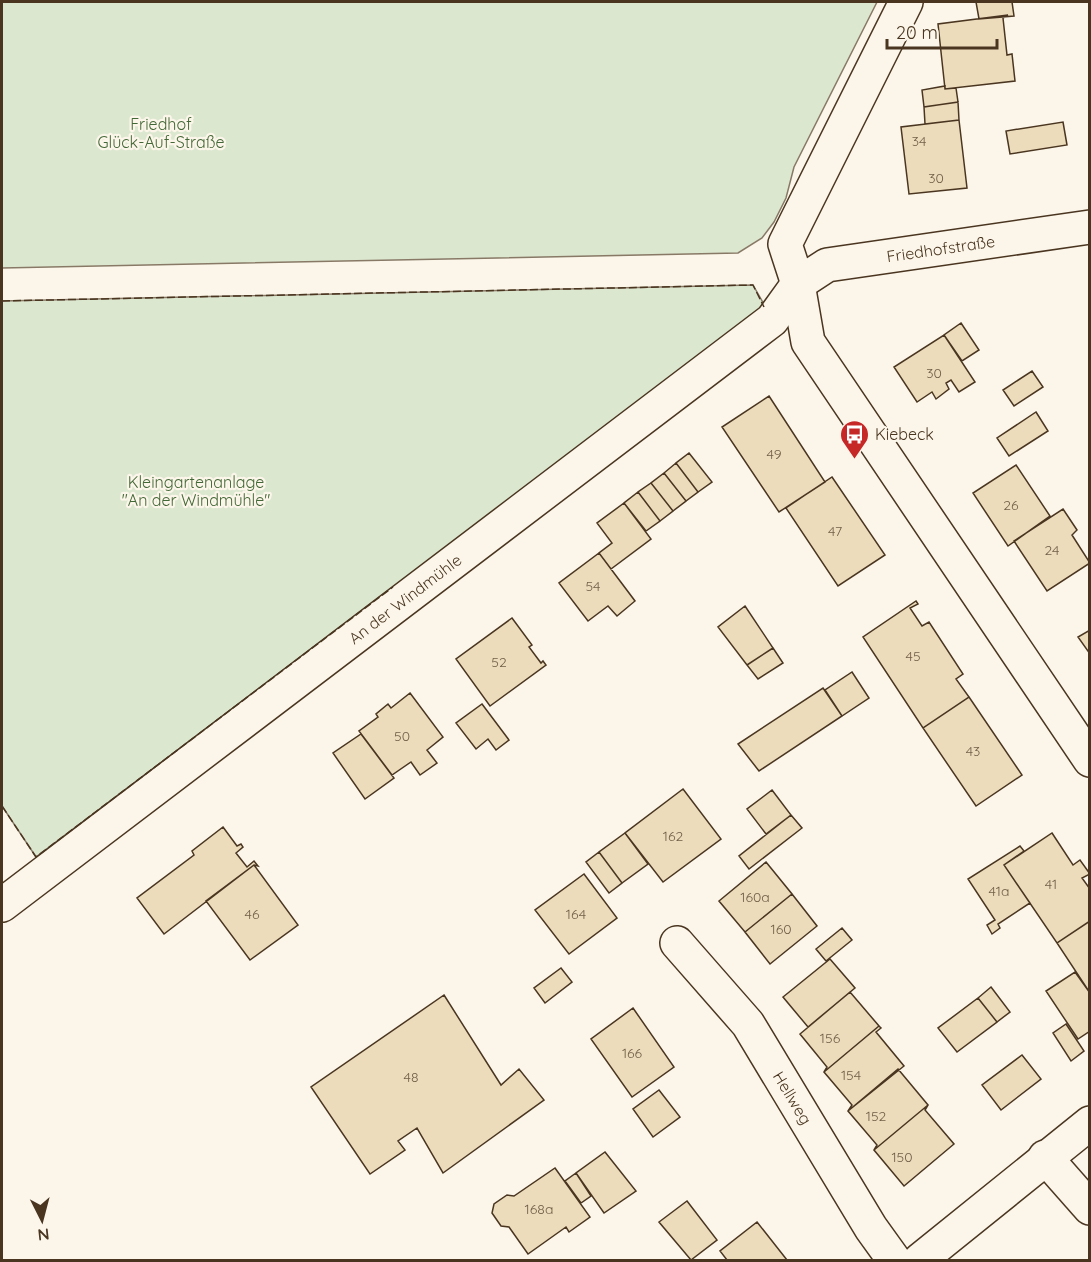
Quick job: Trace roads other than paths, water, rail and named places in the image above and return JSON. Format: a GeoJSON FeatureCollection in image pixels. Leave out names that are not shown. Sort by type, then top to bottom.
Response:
{"type":"FeatureCollection","features":[{"type":"Feature","properties":{"kind":"street"},"geometry":{"type":"LineString","coordinates":[[906,2],[785,244],[798,284],[808,342],[1089,760]]}},
{"type":"Feature","properties":{"kind":"street","name":"Friedhofstraße"},"geometry":{"type":"LineString","coordinates":[[798,284],[827,265],[1089,227]]}},
{"type":"Feature","properties":{"kind":"street","name":"An der Windmühle"},"geometry":{"type":"LineString","coordinates":[[2,905],[772,320],[798,284]]}},
{"type":"Feature","properties":{"kind":"street","name":"Hellweg"},"geometry":{"type":"LineString","coordinates":[[677,943],[748,1024],[871,1228],[894,1260]]}},
{"type":"Feature","properties":{"kind":"street"},"geometry":{"type":"LineString","coordinates":[[920,1260],[1089,1123]]}},
{"type":"Feature","properties":{"kind":"street"},"geometry":{"type":"LineString","coordinates":[[1045,1157],[1089,1208]]}},
{"type":"Feature","properties":{"kind":"place","name":"Kiebeck"},"geometry":{"type":"Point","coordinates":[854,460]}},
{"type":"Feature","properties":{"kind":"park label","name":"Friedhof Glück-Auf-Straße"},"geometry":{"type":"Point","coordinates":[161,133]}},
{"type":"Feature","properties":{"kind":"park label","name":"Kleingartenanlage \"An der Windmühle\""},"geometry":{"type":"Point","coordinates":[196,491]}}]}
